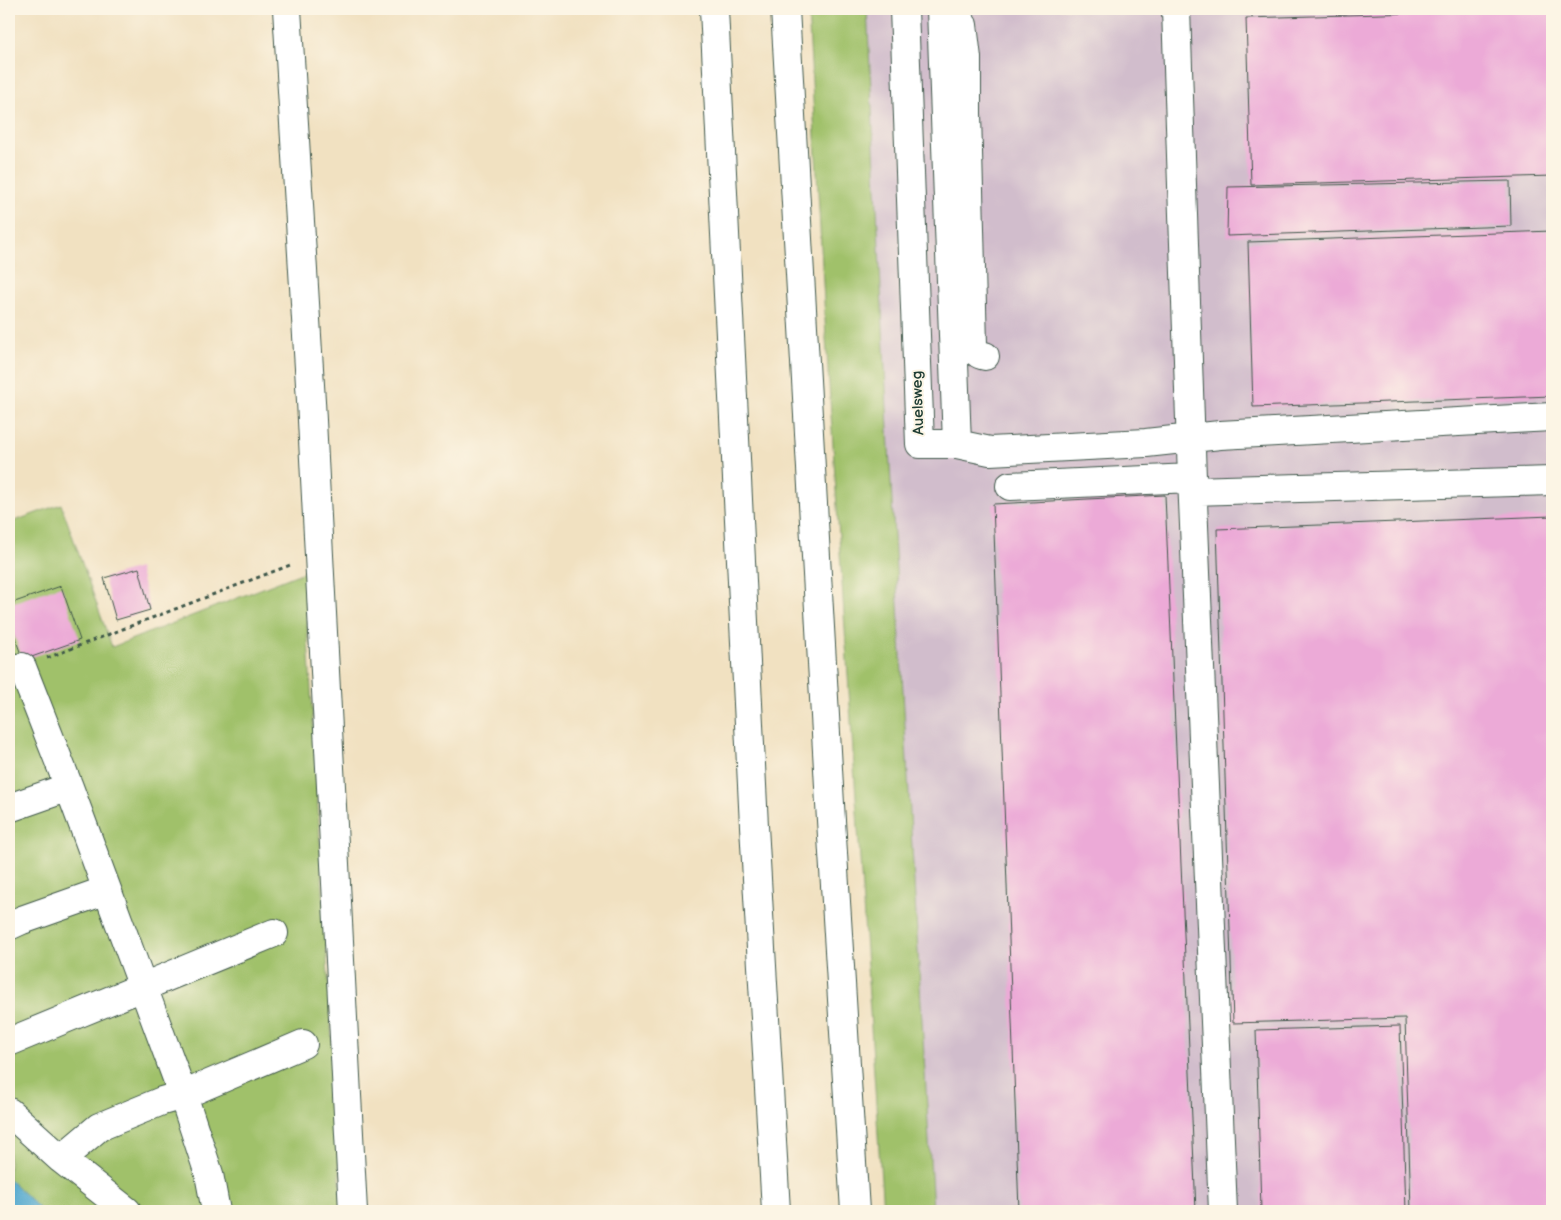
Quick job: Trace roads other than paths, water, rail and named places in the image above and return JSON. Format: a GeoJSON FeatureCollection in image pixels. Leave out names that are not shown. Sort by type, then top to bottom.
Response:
{"type":"FeatureCollection","features":[{"type":"Feature","properties":{"kind":"main road"},"geometry":{"type":"LineString","coordinates":[[287,9],[319,555],[353,1211]]}},
{"type":"Feature","properties":{"kind":"main road"},"geometry":{"type":"LineString","coordinates":[[714,9],[754,826],[776,1211]]}},
{"type":"Feature","properties":{"kind":"main road"},"geometry":{"type":"LineString","coordinates":[[786,9],[830,804],[855,1211]]}},
{"type":"Feature","properties":{"kind":"main road","name":"Auelsweg"},"geometry":{"type":"LineString","coordinates":[[904,9],[920,444],[957,444]]}},
{"type":"Feature","properties":{"kind":"main road"},"geometry":{"type":"LineString","coordinates":[[941,9],[957,444],[990,451],[1146,444],[1220,435],[1552,418]]}},
{"type":"Feature","properties":{"kind":"main road"},"geometry":{"type":"LineString","coordinates":[[947,9],[963,25],[967,58],[973,345],[979,355],[986,356]]}},
{"type":"Feature","properties":{"kind":"main road"},"geometry":{"type":"LineString","coordinates":[[1176,9],[1190,439],[1223,1211]]}},
{"type":"Feature","properties":{"kind":"main road"},"geometry":{"type":"LineString","coordinates":[[942,39],[955,59],[957,79],[967,113]]}},
{"type":"Feature","properties":{"kind":"main road"},"geometry":{"type":"LineString","coordinates":[[1010,486],[1552,481]]}},
{"type":"Feature","properties":{"kind":"main road"},"geometry":{"type":"LineString","coordinates":[[22,667],[69,787],[183,1095],[209,1174],[216,1211]]}},
{"type":"Feature","properties":{"kind":"main road"},"geometry":{"type":"LineString","coordinates":[[9,808],[69,787]]}},
{"type":"Feature","properties":{"kind":"main road"},"geometry":{"type":"LineString","coordinates":[[9,926],[107,890]]}},
{"type":"Feature","properties":{"kind":"main road"},"geometry":{"type":"LineString","coordinates":[[9,1042],[274,933]]}},
{"type":"Feature","properties":{"kind":"main road"},"geometry":{"type":"LineString","coordinates":[[61,1159],[99,1127],[162,1101],[183,1095],[303,1044]]}},
{"type":"Feature","properties":{"kind":"main road"},"geometry":{"type":"LineString","coordinates":[[9,1112],[61,1159],[128,1211]]}},
{"type":"Feature","properties":{"kind":"water"},"geometry":{"type":"Polygon","coordinates":[[[9,1179],[42,1211],[9,1211],[9,1179]]]}}]}
